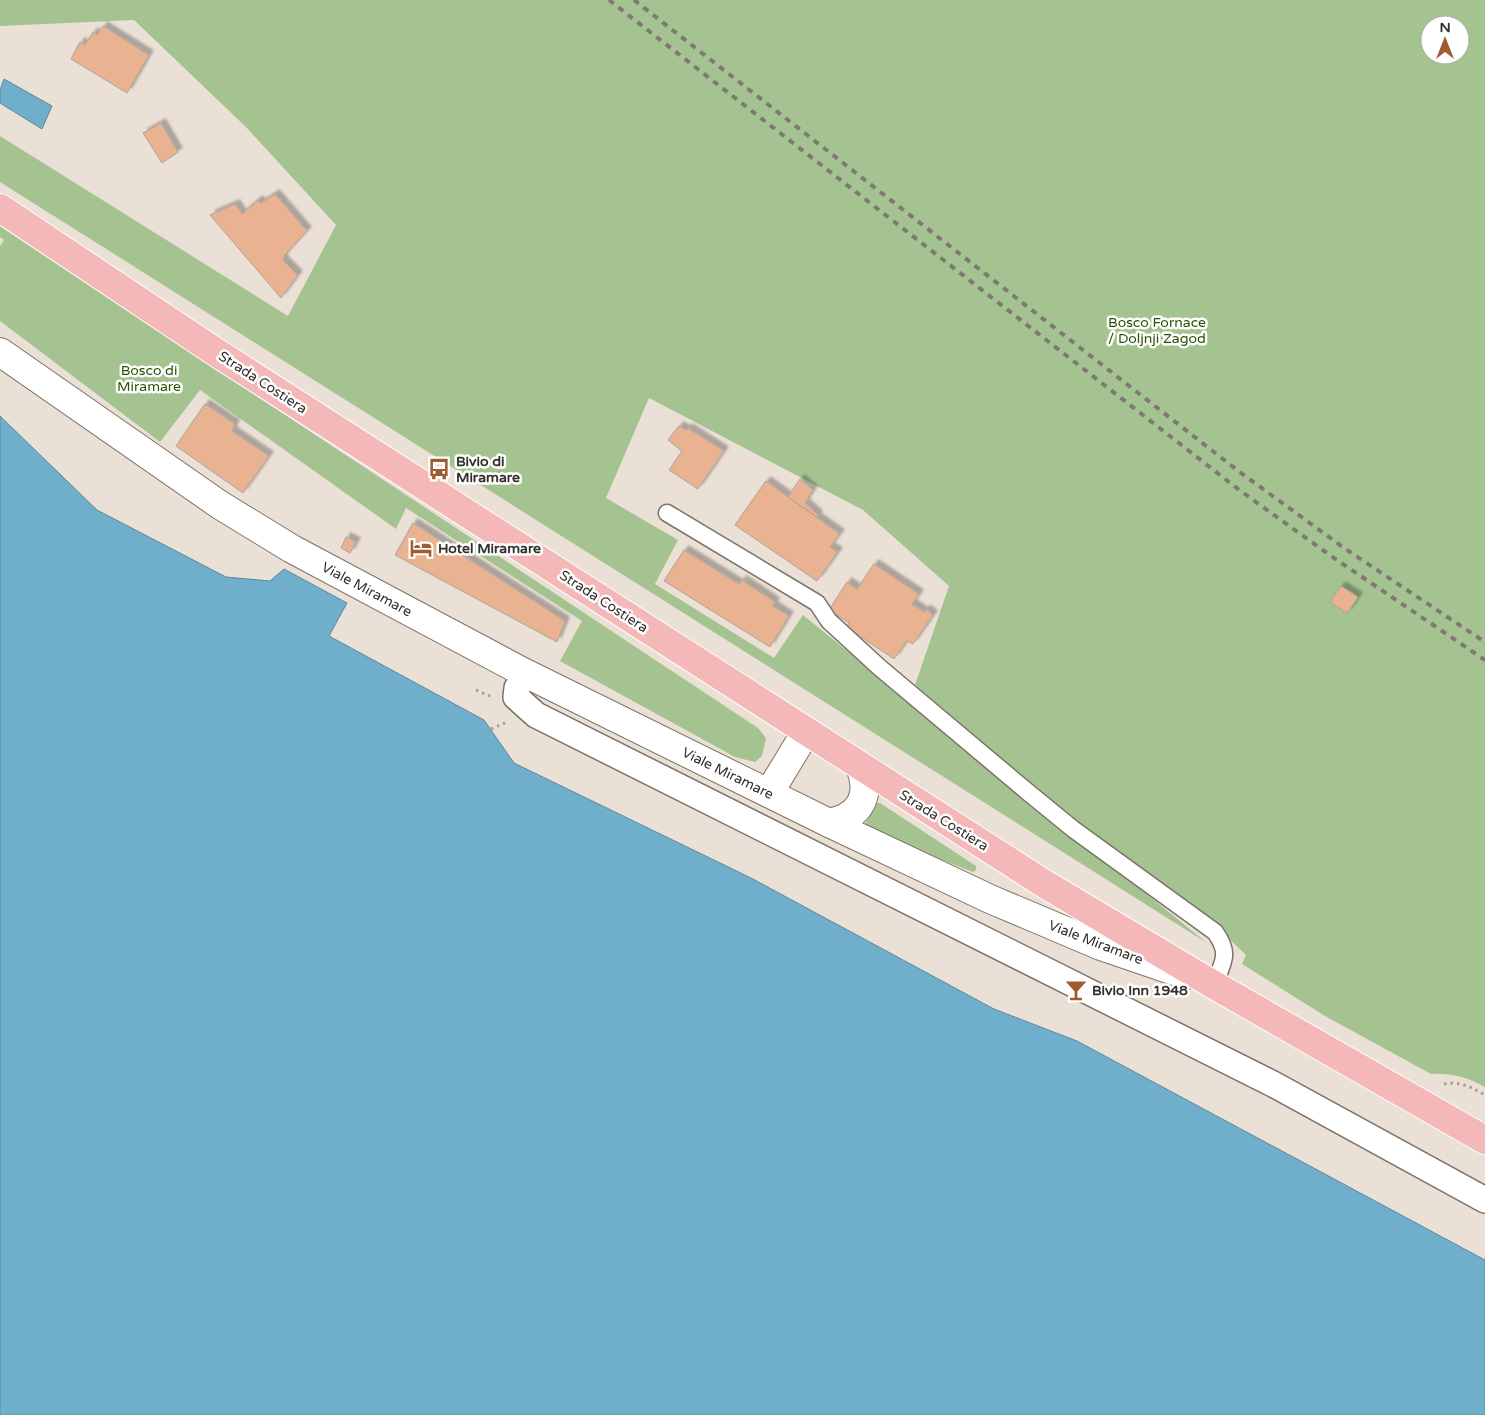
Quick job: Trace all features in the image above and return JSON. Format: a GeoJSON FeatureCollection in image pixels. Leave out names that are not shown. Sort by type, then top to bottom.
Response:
{"type":"FeatureCollection","features":[{"type":"Feature","properties":{"kind":"main road","name":"Strada Costiera"},"geometry":{"type":"LineString","coordinates":[[0,208],[214,351],[860,767],[1043,883],[1214,985]]}},
{"type":"Feature","properties":{"kind":"main road","name":"Viale Miramare"},"geometry":{"type":"LineString","coordinates":[[1214,985],[1485,1140]]}},
{"type":"Feature","properties":{"kind":"street","name":"Viale Miramare"},"geometry":{"type":"LineString","coordinates":[[0,352],[220,505],[292,549],[523,672],[828,823],[990,899],[1076,936],[1214,985]]}},
{"type":"Feature","properties":{"kind":"street"},"geometry":{"type":"LineString","coordinates":[[516,688],[516,697],[536,715],[1273,1084],[1485,1200]]}},
{"type":"Feature","properties":{"kind":"street"},"geometry":{"type":"LineString","coordinates":[[769,793],[806,732]]}},
{"type":"Feature","properties":{"kind":"street"},"geometry":{"type":"LineString","coordinates":[[828,823],[846,818],[855,812],[860,804],[865,786],[860,767]]}},
{"type":"Feature","properties":{"kind":"lane"},"geometry":{"type":"LineString","coordinates":[[667,513],[817,603],[829,621],[879,667],[1029,793],[1073,829],[1215,932],[1223,944],[1226,956],[1214,985]]}},
{"type":"Feature","properties":{"kind":"path"},"geometry":{"type":"LineString","coordinates":[[491,730],[506,723]]}},
{"type":"Feature","properties":{"kind":"green space","name":"Bosco Fornace / Doljnji Zagod"},"geometry":{"type":"Polygon","coordinates":[[[0,0],[1485,0],[1485,1087],[1459,1076],[1431,1074],[1325,1016],[1242,964],[1246,955],[1204,915],[1062,813],[1029,781],[915,685],[949,586],[863,510],[649,398],[606,498],[678,540],[655,584],[774,658],[803,615],[1207,943],[0,182],[0,136],[288,316],[336,225],[246,127],[134,20],[0,26],[0,0]]]}},
{"type":"Feature","properties":{"kind":"green space","name":"Bosco di Miramare"},"geometry":{"type":"Polygon","coordinates":[[[0,226],[758,728],[766,738],[762,756],[755,762],[735,757],[560,661],[582,621],[406,508],[396,529],[200,390],[160,442],[0,321],[0,246],[4,240],[0,237],[0,226]]]}},
{"type":"Feature","properties":{"kind":"green space"},"geometry":{"type":"Polygon","coordinates":[[[876,803],[880,803],[976,866],[976,870],[973,872],[866,830],[865,825],[876,803]]]}},
{"type":"Feature","properties":{"kind":"water"},"geometry":{"type":"Polygon","coordinates":[[[4,79],[52,106],[42,129],[0,103],[0,90],[4,79]]]}},
{"type":"Feature","properties":{"kind":"water"},"geometry":{"type":"Polygon","coordinates":[[[0,416],[97,510],[226,577],[270,581],[284,569],[347,603],[329,636],[484,720],[514,763],[751,878],[994,1009],[1077,1041],[1485,1260],[1485,1415],[0,1415],[0,416]]]}},
{"type":"Feature","properties":{"kind":"building"},"geometry":{"type":"Polygon","coordinates":[[[103,26],[149,55],[127,93],[71,59],[80,42],[85,45],[93,32],[97,35],[103,26]]]}},
{"type":"Feature","properties":{"kind":"building"},"geometry":{"type":"Polygon","coordinates":[[[161,123],[178,152],[162,163],[143,133],[161,123]]]}},
{"type":"Feature","properties":{"kind":"building"},"geometry":{"type":"Polygon","coordinates":[[[275,194],[307,231],[284,256],[283,260],[298,275],[281,298],[210,215],[235,204],[242,214],[258,200],[261,203],[275,194]]]}},
{"type":"Feature","properties":{"kind":"building"},"geometry":{"type":"Polygon","coordinates":[[[205,404],[235,424],[232,431],[269,456],[243,493],[176,446],[205,404]]]}},
{"type":"Feature","properties":{"kind":"building"},"geometry":{"type":"Polygon","coordinates":[[[679,426],[686,430],[688,428],[724,451],[698,489],[669,470],[682,451],[668,440],[679,426]]]}},
{"type":"Feature","properties":{"kind":"building"},"geometry":{"type":"Polygon","coordinates":[[[800,479],[813,490],[805,503],[818,515],[817,517],[788,497],[800,479]]]}},
{"type":"Feature","properties":{"kind":"building"},"geometry":{"type":"Polygon","coordinates":[[[766,481],[840,534],[830,547],[838,552],[817,581],[735,525],[766,481]]]}},
{"type":"Feature","properties":{"kind":"building"},"geometry":{"type":"Polygon","coordinates":[[[413,523],[565,621],[557,642],[395,555],[413,523]]]}},
{"type":"Feature","properties":{"kind":"building"},"geometry":{"type":"Polygon","coordinates":[[[346,537],[356,542],[350,553],[341,548],[346,537]]]}},
{"type":"Feature","properties":{"kind":"building"},"geometry":{"type":"Polygon","coordinates":[[[684,550],[739,584],[742,580],[775,602],[773,606],[789,616],[770,647],[664,581],[684,550]]]}},
{"type":"Feature","properties":{"kind":"building"},"geometry":{"type":"Polygon","coordinates":[[[874,564],[919,594],[912,604],[924,612],[926,609],[933,615],[913,644],[907,641],[894,659],[846,627],[849,623],[829,610],[847,582],[857,589],[874,564]]]}},
{"type":"Feature","properties":{"kind":"building"},"geometry":{"type":"Polygon","coordinates":[[[1341,586],[1358,597],[1347,613],[1330,602],[1341,586]]]}},
{"type":"Feature","properties":{"kind":"railway"},"geometry":{"type":"LineString","coordinates":[[609,0],[1238,489],[1334,558],[1485,660]]}},
{"type":"Feature","properties":{"kind":"railway"},"geometry":{"type":"LineString","coordinates":[[634,0],[1237,470],[1344,548],[1485,642]]}},
{"type":"Feature","properties":{"kind":"place","name":"Bivio di Miramare"},"geometry":{"type":"Point","coordinates":[439,469]}},
{"type":"Feature","properties":{"kind":"place","name":"Hotel Miramare"},"geometry":{"type":"Point","coordinates":[421,548]}},
{"type":"Feature","properties":{"kind":"place","name":"Bivio Inn 1948"},"geometry":{"type":"Point","coordinates":[1076,990]}}]}
